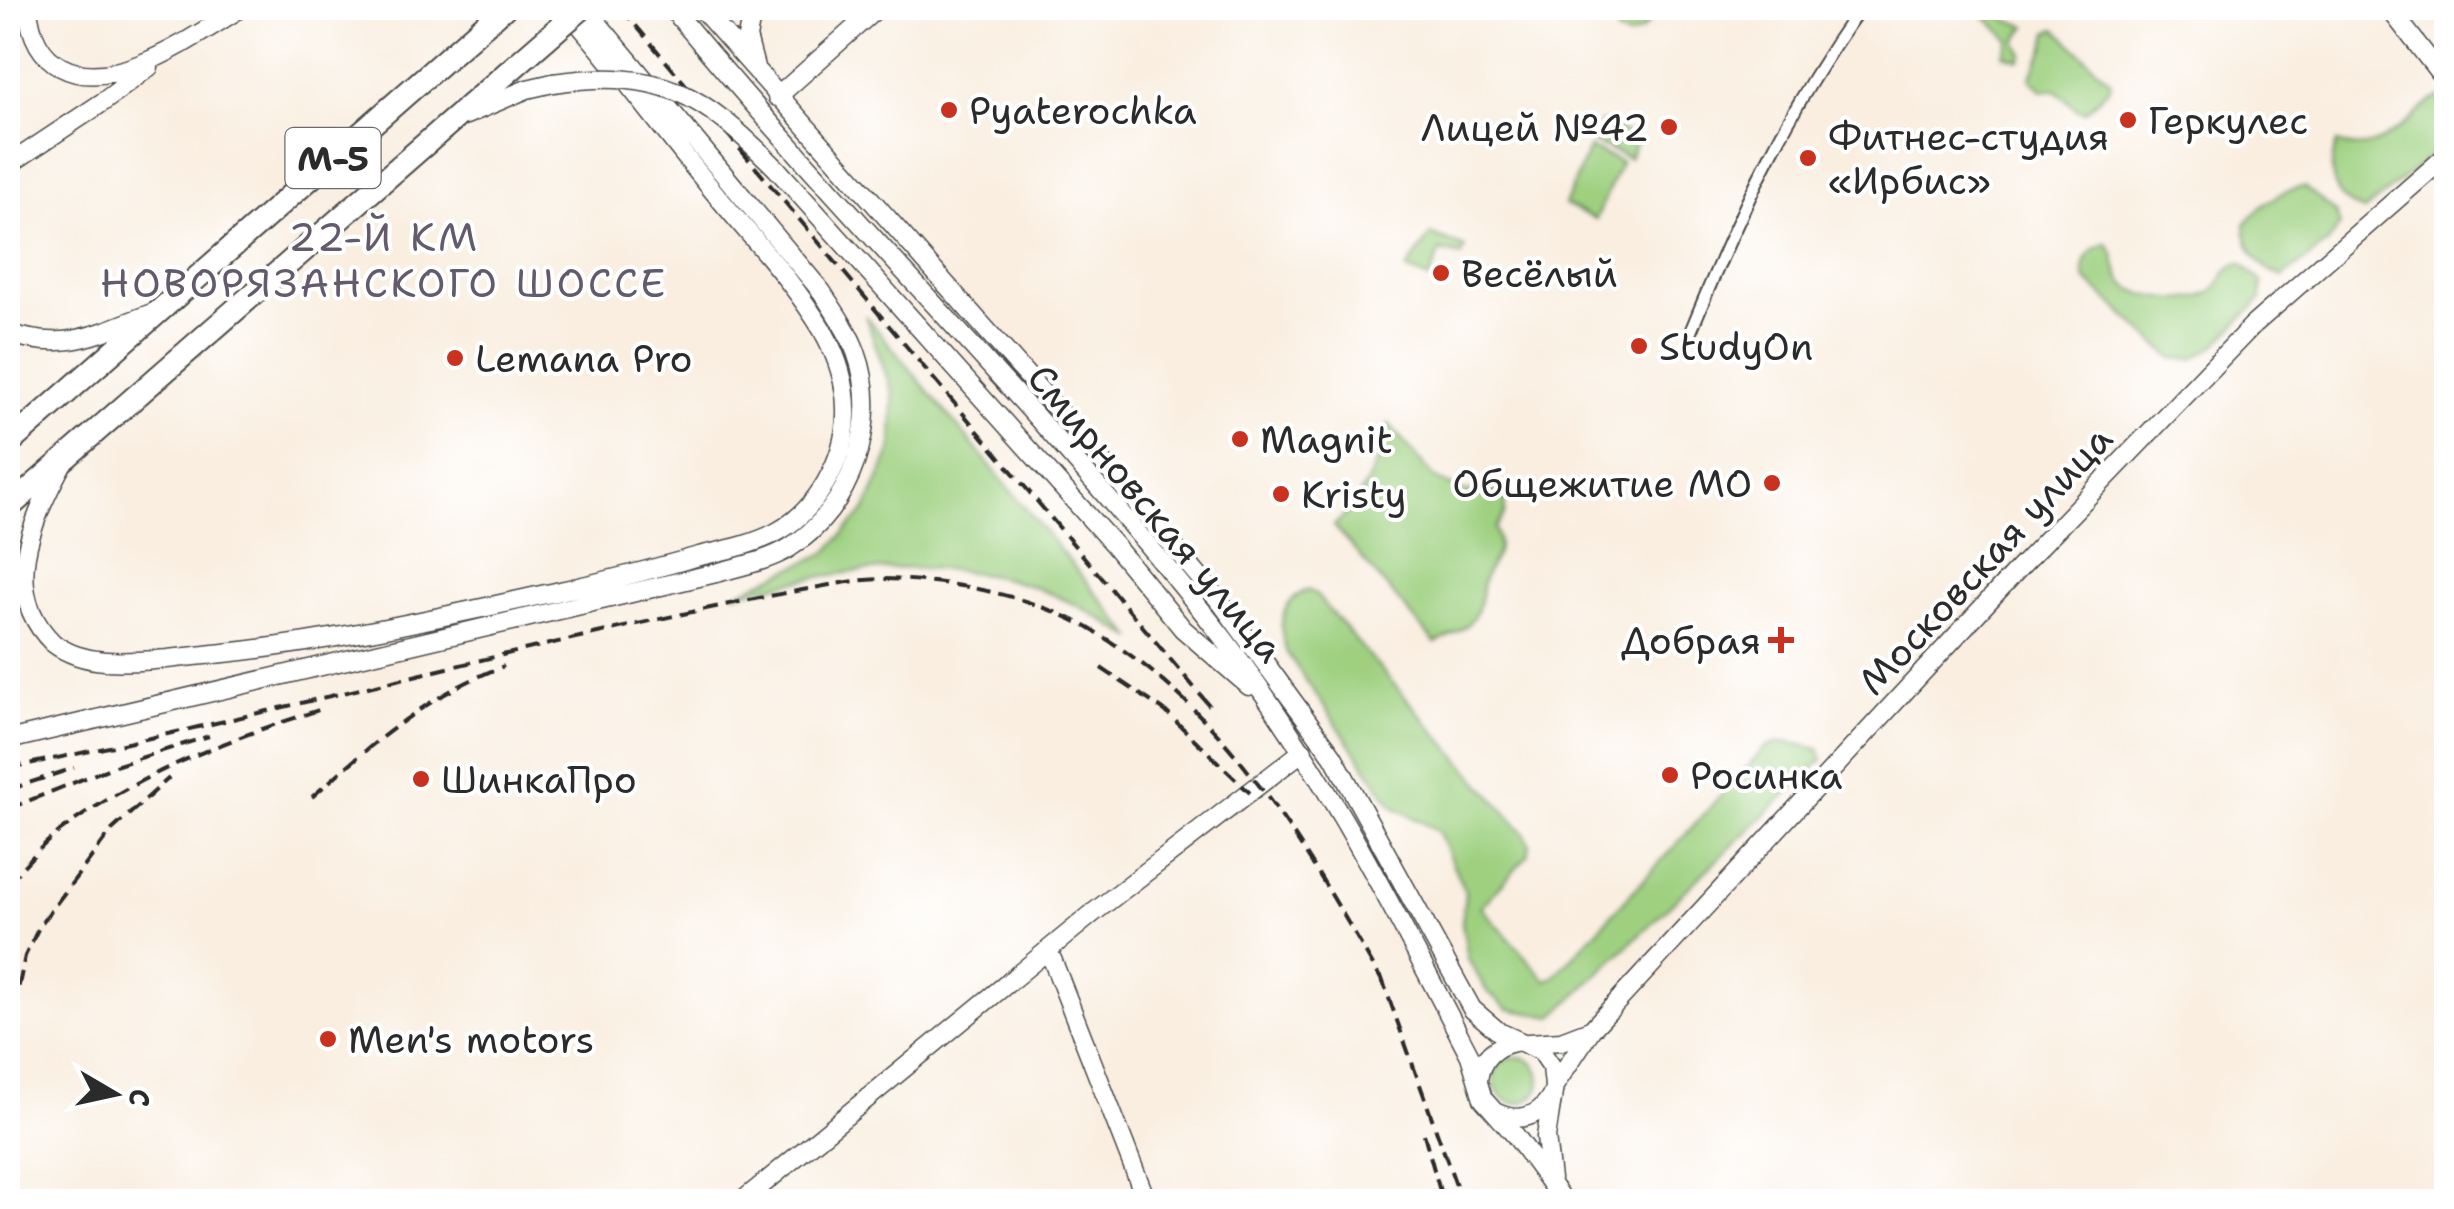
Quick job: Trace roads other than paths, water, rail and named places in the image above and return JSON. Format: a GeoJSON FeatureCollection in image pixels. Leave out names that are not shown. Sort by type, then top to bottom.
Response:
{"type":"FeatureCollection","features":[{"type":"Feature","properties":{"kind":"highway","name":"М-5"},"geometry":{"type":"LineString","coordinates":[[8,444],[504,8]]}},
{"type":"Feature","properties":{"kind":"highway","name":"М-5"},"geometry":{"type":"LineString","coordinates":[[8,508],[451,121],[564,16],[584,8]]}},
{"type":"Feature","properties":{"kind":"main road"},"geometry":{"type":"LineString","coordinates":[[8,15],[11,8]]}},
{"type":"Feature","properties":{"kind":"main road"},"geometry":{"type":"LineString","coordinates":[[28,8],[36,42],[49,60],[82,75],[103,76],[181,43],[241,8]]}},
{"type":"Feature","properties":{"kind":"main road","name":"М-5"},"geometry":{"type":"LineString","coordinates":[[8,740],[716,573],[787,550],[817,528],[852,474],[861,442],[865,412],[857,354],[822,292],[584,8]]}},
{"type":"Feature","properties":{"kind":"main road","name":"Смирновская улица"},"geometry":{"type":"LineString","coordinates":[[672,8],[1062,446],[1207,616],[1276,710],[1339,807],[1470,1056],[1483,1099],[1564,1202]]}},
{"type":"Feature","properties":{"kind":"main road","name":"Смирновская улица"},"geometry":{"type":"LineString","coordinates":[[701,8],[980,321],[1222,604],[1333,756],[1472,1008],[1519,1043],[1533,1046],[1547,1058],[1552,1091],[1546,1137],[1552,1183]]}},
{"type":"Feature","properties":{"kind":"main road"},"geometry":{"type":"LineString","coordinates":[[753,8],[747,37],[757,72]]}},
{"type":"Feature","properties":{"kind":"main road"},"geometry":{"type":"LineString","coordinates":[[777,96],[878,8]]}},
{"type":"Feature","properties":{"kind":"main road"},"geometry":{"type":"LineString","coordinates":[[2389,8],[2446,81]]}},
{"type":"Feature","properties":{"kind":"main road","name":"М-5"},"geometry":{"type":"LineString","coordinates":[[65,458],[24,536],[18,556],[18,579],[27,614],[53,644],[68,653],[99,661],[142,662],[290,646],[410,624],[614,579],[746,544],[778,532],[802,512],[820,492],[842,444],[845,402],[837,360],[804,303],[564,16]]}},
{"type":"Feature","properties":{"kind":"main road"},"geometry":{"type":"LineString","coordinates":[[8,165],[103,102],[181,43]]}},
{"type":"Feature","properties":{"kind":"main road","name":"М-5"},"geometry":{"type":"LineString","coordinates":[[451,121],[527,89],[600,78],[648,83],[674,90],[706,106],[759,151],[873,275],[1114,545],[1183,629],[1276,710]]}},
{"type":"Feature","properties":{"kind":"main road","name":"Московская улица"},"geometry":{"type":"LineString","coordinates":[[1552,1091],[1591,1030],[2020,567],[2252,326],[2446,156]]}},
{"type":"Feature","properties":{"kind":"main road","name":"М-5"},"geometry":{"type":"LineString","coordinates":[[8,333],[44,343],[70,342],[162,309]]}},
{"type":"Feature","properties":{"kind":"main road"},"geometry":{"type":"LineString","coordinates":[[742,1202],[1092,913],[1303,750]]}},
{"type":"Feature","properties":{"kind":"main road"},"geometry":{"type":"LineString","coordinates":[[985,1004],[1052,960],[1165,859]]}},
{"type":"Feature","properties":{"kind":"main road"},"geometry":{"type":"LineString","coordinates":[[1052,960],[1147,1202]]}},
{"type":"Feature","properties":{"kind":"main road"},"geometry":{"type":"LineString","coordinates":[[1478,1081],[1483,1062],[1496,1048],[1561,1041],[1591,1030]]}},
{"type":"Feature","properties":{"kind":"main road"},"geometry":{"type":"LineString","coordinates":[[1497,1113],[1514,1118],[1532,1115],[1552,1091]]}},
{"type":"Feature","properties":{"kind":"street"},"geometry":{"type":"LineString","coordinates":[[1690,333],[1754,183],[1804,90],[1860,8]]}},
{"type":"Feature","properties":{"kind":"railway"},"geometry":{"type":"LineString","coordinates":[[621,8],[1214,711]]}},
{"type":"Feature","properties":{"kind":"railway"},"geometry":{"type":"LineString","coordinates":[[8,768],[774,595],[873,579],[963,586],[1067,617],[1140,662],[1184,700],[1224,742],[1294,835],[1385,986]]}},
{"type":"Feature","properties":{"kind":"railway"},"geometry":{"type":"LineString","coordinates":[[312,797],[379,739],[425,706],[504,666]]}},
{"type":"Feature","properties":{"kind":"railway"},"geometry":{"type":"LineString","coordinates":[[1101,668],[1165,711],[1250,793]]}},
{"type":"Feature","properties":{"kind":"railway"},"geometry":{"type":"LineString","coordinates":[[8,883],[55,835],[122,791],[219,745],[319,710]]}},
{"type":"Feature","properties":{"kind":"railway"},"geometry":{"type":"LineString","coordinates":[[8,809],[115,766],[209,736]]}},
{"type":"Feature","properties":{"kind":"railway"},"geometry":{"type":"LineString","coordinates":[[8,790],[74,768]]}},
{"type":"Feature","properties":{"kind":"railway"},"geometry":{"type":"LineString","coordinates":[[14,1009],[25,956],[40,925],[112,830],[169,778]]}},
{"type":"Feature","properties":{"kind":"railway"},"geometry":{"type":"LineString","coordinates":[[1381,976],[1462,1202]]}},
{"type":"Feature","properties":{"kind":"railway"},"geometry":{"type":"LineString","coordinates":[[1424,1134],[1443,1202]]}},
{"type":"Feature","properties":{"kind":"place","name":"Pyaterochka"},"geometry":{"type":"Point","coordinates":[949,110]}},
{"type":"Feature","properties":{"kind":"place","name":"Геркулес"},"geometry":{"type":"Point","coordinates":[2128,120]}},
{"type":"Feature","properties":{"kind":"place","name":"Лицей №42"},"geometry":{"type":"Point","coordinates":[1669,127]}},
{"type":"Feature","properties":{"kind":"place","name":"Фитнес-студия «Ирбис»"},"geometry":{"type":"Point","coordinates":[1808,158]}},
{"type":"Feature","properties":{"kind":"place","name":"Весёлый"},"geometry":{"type":"Point","coordinates":[1441,273]}},
{"type":"Feature","properties":{"kind":"place","name":"StudyOn"},"geometry":{"type":"Point","coordinates":[1639,346]}},
{"type":"Feature","properties":{"kind":"place","name":"Lemana Pro"},"geometry":{"type":"Point","coordinates":[455,358]}},
{"type":"Feature","properties":{"kind":"place","name":"Magnit"},"geometry":{"type":"Point","coordinates":[1240,439]}},
{"type":"Feature","properties":{"kind":"place","name":"Общежитие МО"},"geometry":{"type":"Point","coordinates":[1772,483]}},
{"type":"Feature","properties":{"kind":"place","name":"Kristy"},"geometry":{"type":"Point","coordinates":[1281,494]}},
{"type":"Feature","properties":{"kind":"place","name":"Добрая"},"geometry":{"type":"Point","coordinates":[1781,640]}},
{"type":"Feature","properties":{"kind":"place","name":"Росинка"},"geometry":{"type":"Point","coordinates":[1670,775]}},
{"type":"Feature","properties":{"kind":"place","name":"ШинкаПро"},"geometry":{"type":"Point","coordinates":[421,779]}},
{"type":"Feature","properties":{"kind":"place","name":"Men's motors"},"geometry":{"type":"Point","coordinates":[328,1039]}},
{"type":"Feature","properties":{"kind":"district","name":"22-Й КМ НОВОРЯЗАНСКОГО ШОССЕ"},"geometry":{"type":"Point","coordinates":[384,260]}}]}
